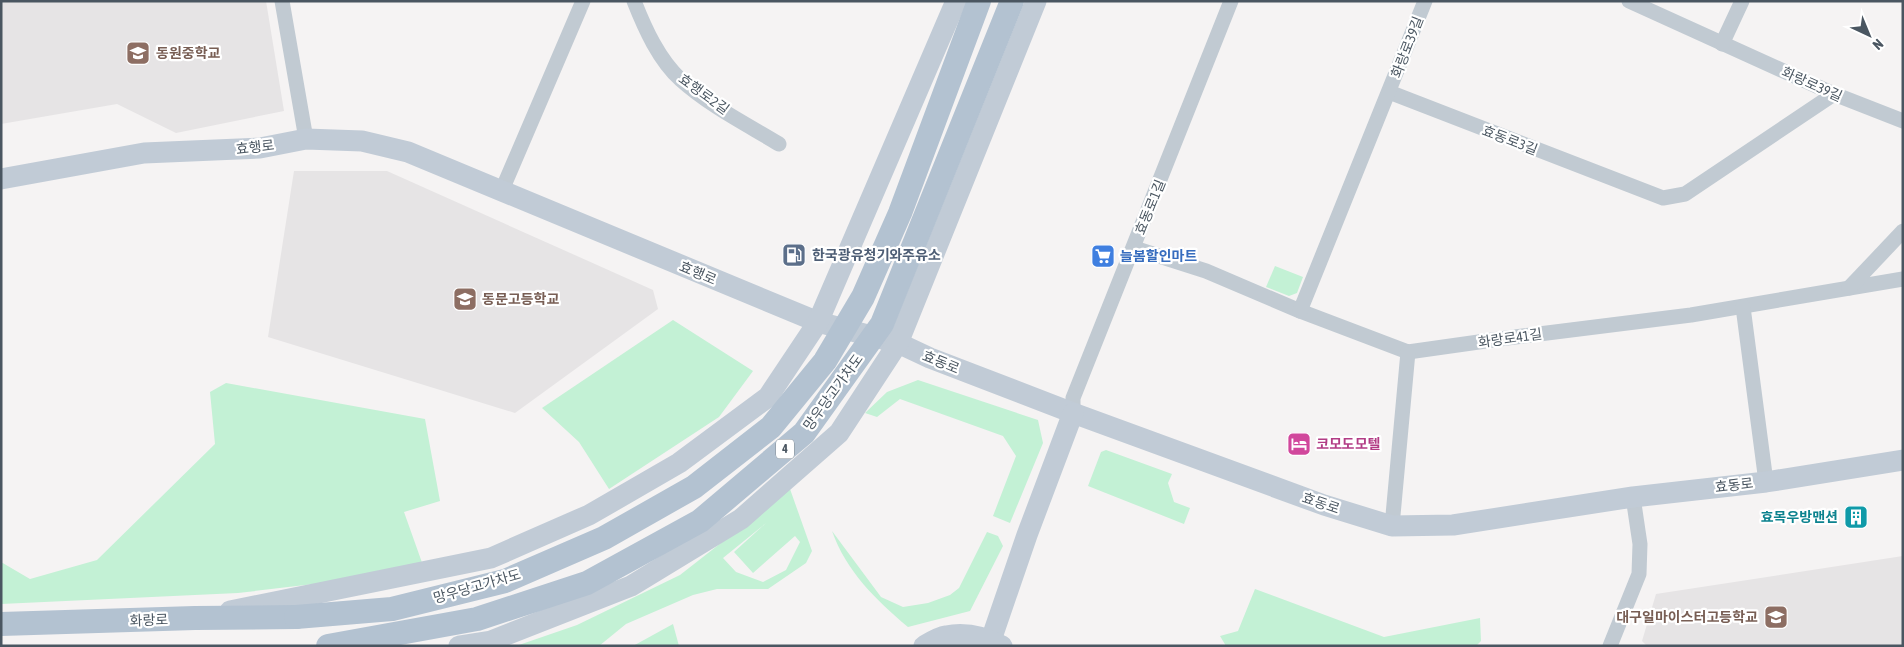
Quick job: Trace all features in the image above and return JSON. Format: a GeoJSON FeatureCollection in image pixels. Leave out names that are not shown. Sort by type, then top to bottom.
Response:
{"type":"FeatureCollection","features":[{"type":"Feature","properties":{"kind":"main road"},"geometry":{"type":"LineString","coordinates":[[195,618],[491,558],[589,515],[679,463],[768,397],[818,322],[956,1]]}},
{"type":"Feature","properties":{"kind":"main road","name":"망우당고가차도"},"geometry":{"type":"LineString","coordinates":[[296,618],[392,609],[505,581],[604,538],[694,488],[771,427],[825,361],[863,297],[900,213],[979,1]]}},
{"type":"Feature","properties":{"kind":"main road","name":"망우당고가차도"},"geometry":{"type":"LineString","coordinates":[[328,646],[477,619],[587,583],[700,521],[804,433],[882,324],[1012,1]]}},
{"type":"Feature","properties":{"kind":"main road"},"geometry":{"type":"LineString","coordinates":[[459,646],[491,641],[630,586],[741,519],[839,433],[898,343],[1036,1]]}},
{"type":"Feature","properties":{"kind":"main road","name":"효행로"},"geometry":{"type":"LineString","coordinates":[[1,179],[144,154],[260,148],[306,140],[362,141],[408,152],[818,322],[898,343]]}},
{"type":"Feature","properties":{"kind":"main road","name":"효동로"},"geometry":{"type":"LineString","coordinates":[[898,343],[930,358],[1073,413],[1324,505],[1392,526],[1453,525],[1633,497],[1766,482],[1903,460]]}},
{"type":"Feature","properties":{"kind":"main road"},"geometry":{"type":"LineString","coordinates":[[924,646],[945,636],[968,635],[996,643],[1027,534],[1073,413]]}},
{"type":"Feature","properties":{"kind":"main road","name":"화랑로"},"geometry":{"type":"LineString","coordinates":[[1,624],[195,618],[296,618]]}},
{"type":"Feature","properties":{"kind":"street"},"geometry":{"type":"LineString","coordinates":[[282,1],[306,140]]}},
{"type":"Feature","properties":{"kind":"street"},"geometry":{"type":"LineString","coordinates":[[502,190],[583,1]]}},
{"type":"Feature","properties":{"kind":"street","name":"효행로2길"},"geometry":{"type":"LineString","coordinates":[[634,1],[645,29],[680,79],[700,96],[778,144]]}},
{"type":"Feature","properties":{"kind":"street","name":"효동로1길"},"geometry":{"type":"LineString","coordinates":[[1073,413],[1073,398],[1231,1]]}},
{"type":"Feature","properties":{"kind":"street","name":"화랑로39길"},"geometry":{"type":"LineString","coordinates":[[1389,92],[1424,1]]}},
{"type":"Feature","properties":{"kind":"street","name":"화랑로39길"},"geometry":{"type":"LineString","coordinates":[[1629,1],[1834,94],[1903,121]]}},
{"type":"Feature","properties":{"kind":"street"},"geometry":{"type":"LineString","coordinates":[[1722,44],[1742,1]]}},
{"type":"Feature","properties":{"kind":"street"},"geometry":{"type":"LineString","coordinates":[[1300,311],[1389,92]]}},
{"type":"Feature","properties":{"kind":"street","name":"효동로3길"},"geometry":{"type":"LineString","coordinates":[[1389,92],[1662,198],[1685,194],[1834,94]]}},
{"type":"Feature","properties":{"kind":"street"},"geometry":{"type":"LineString","coordinates":[[1849,288],[1903,231]]}},
{"type":"Feature","properties":{"kind":"street","name":"화랑로41길"},"geometry":{"type":"LineString","coordinates":[[1134,248],[1206,271],[1300,311],[1408,352],[1743,307],[1903,279]]}},
{"type":"Feature","properties":{"kind":"street","name":"효동로"},"geometry":{"type":"LineString","coordinates":[[1743,307],[1766,482]]}},
{"type":"Feature","properties":{"kind":"street"},"geometry":{"type":"LineString","coordinates":[[1392,526],[1408,352]]}},
{"type":"Feature","properties":{"kind":"street"},"geometry":{"type":"LineString","coordinates":[[1613,644],[1639,574],[1640,544],[1633,497]]}},
{"type":"Feature","properties":{"kind":"shaded area","name":"동원중학교"},"geometry":{"type":"Polygon","coordinates":[[[1,1],[266,1],[284,111],[176,133],[117,104],[1,124],[1,1]]]}},
{"type":"Feature","properties":{"kind":"shaded area","name":"동문고등학교"},"geometry":{"type":"Polygon","coordinates":[[[294,171],[387,171],[653,290],[658,309],[515,413],[268,337],[294,171]]]}},
{"type":"Feature","properties":{"kind":"shaded area","name":"대구일마이스터고등학교"},"geometry":{"type":"Polygon","coordinates":[[[1903,556],[1903,646],[1647,646],[1642,641],[1656,594],[1903,556]]]}},
{"type":"Feature","properties":{"kind":"green space"},"geometry":{"type":"Polygon","coordinates":[[[1275,266],[1303,277],[1297,293],[1289,296],[1266,287],[1275,266]]]}},
{"type":"Feature","properties":{"kind":"green space"},"geometry":{"type":"Polygon","coordinates":[[[673,320],[753,371],[719,417],[609,489],[579,442],[542,408],[673,320]]]}},
{"type":"Feature","properties":{"kind":"green space"},"geometry":{"type":"Polygon","coordinates":[[[918,380],[1038,420],[1043,443],[1010,523],[993,516],[1016,456],[1003,436],[900,399],[877,417],[865,413],[887,392],[918,380]]]}},
{"type":"Feature","properties":{"kind":"green space"},"geometry":{"type":"Polygon","coordinates":[[[226,383],[425,419],[440,501],[404,512],[425,571],[238,593],[1,604],[1,562],[30,579],[97,560],[215,444],[210,392],[226,383]]]}},
{"type":"Feature","properties":{"kind":"green space"},"geometry":{"type":"Polygon","coordinates":[[[1106,450],[1172,474],[1168,483],[1174,502],[1190,508],[1184,524],[1088,486],[1101,452],[1106,450]]]}},
{"type":"Feature","properties":{"kind":"green space"},"geometry":{"type":"Polygon","coordinates":[[[790,489],[812,551],[806,563],[768,589],[717,589],[693,595],[626,624],[599,646],[516,646],[577,625],[680,575],[790,489]],[[766,523],[723,558],[736,572],[763,582],[786,570],[800,542],[795,536],[753,573],[734,552],[766,523]]]}},
{"type":"Feature","properties":{"kind":"green space"},"geometry":{"type":"Polygon","coordinates":[[[832,531],[881,597],[903,607],[928,603],[950,595],[959,588],[987,532],[998,536],[1003,546],[970,611],[908,627],[863,584],[845,559],[832,531]]]}},
{"type":"Feature","properties":{"kind":"green space"},"geometry":{"type":"Polygon","coordinates":[[[1255,589],[1384,637],[1480,618],[1481,641],[1476,646],[1226,646],[1220,636],[1238,631],[1255,589]]]}},
{"type":"Feature","properties":{"kind":"green space"},"geometry":{"type":"Polygon","coordinates":[[[673,624],[679,646],[633,646],[673,624]]]}},
{"type":"Feature","properties":{"kind":"place","name":"동원중학교"},"geometry":{"type":"Point","coordinates":[138,53]}},
{"type":"Feature","properties":{"kind":"place","name":"한국광유청기와주유소"},"geometry":{"type":"Point","coordinates":[794,255]}},
{"type":"Feature","properties":{"kind":"place","name":"늘봄할인마트"},"geometry":{"type":"Point","coordinates":[1103,256]}},
{"type":"Feature","properties":{"kind":"place","name":"동문고등학교"},"geometry":{"type":"Point","coordinates":[465,299]}},
{"type":"Feature","properties":{"kind":"place","name":"코모도모텔"},"geometry":{"type":"Point","coordinates":[1299,444]}},
{"type":"Feature","properties":{"kind":"place","name":"효목우방맨션"},"geometry":{"type":"Point","coordinates":[1856,517]}},
{"type":"Feature","properties":{"kind":"place","name":"대구일마이스터고등학교"},"geometry":{"type":"Point","coordinates":[1776,617]}}]}
